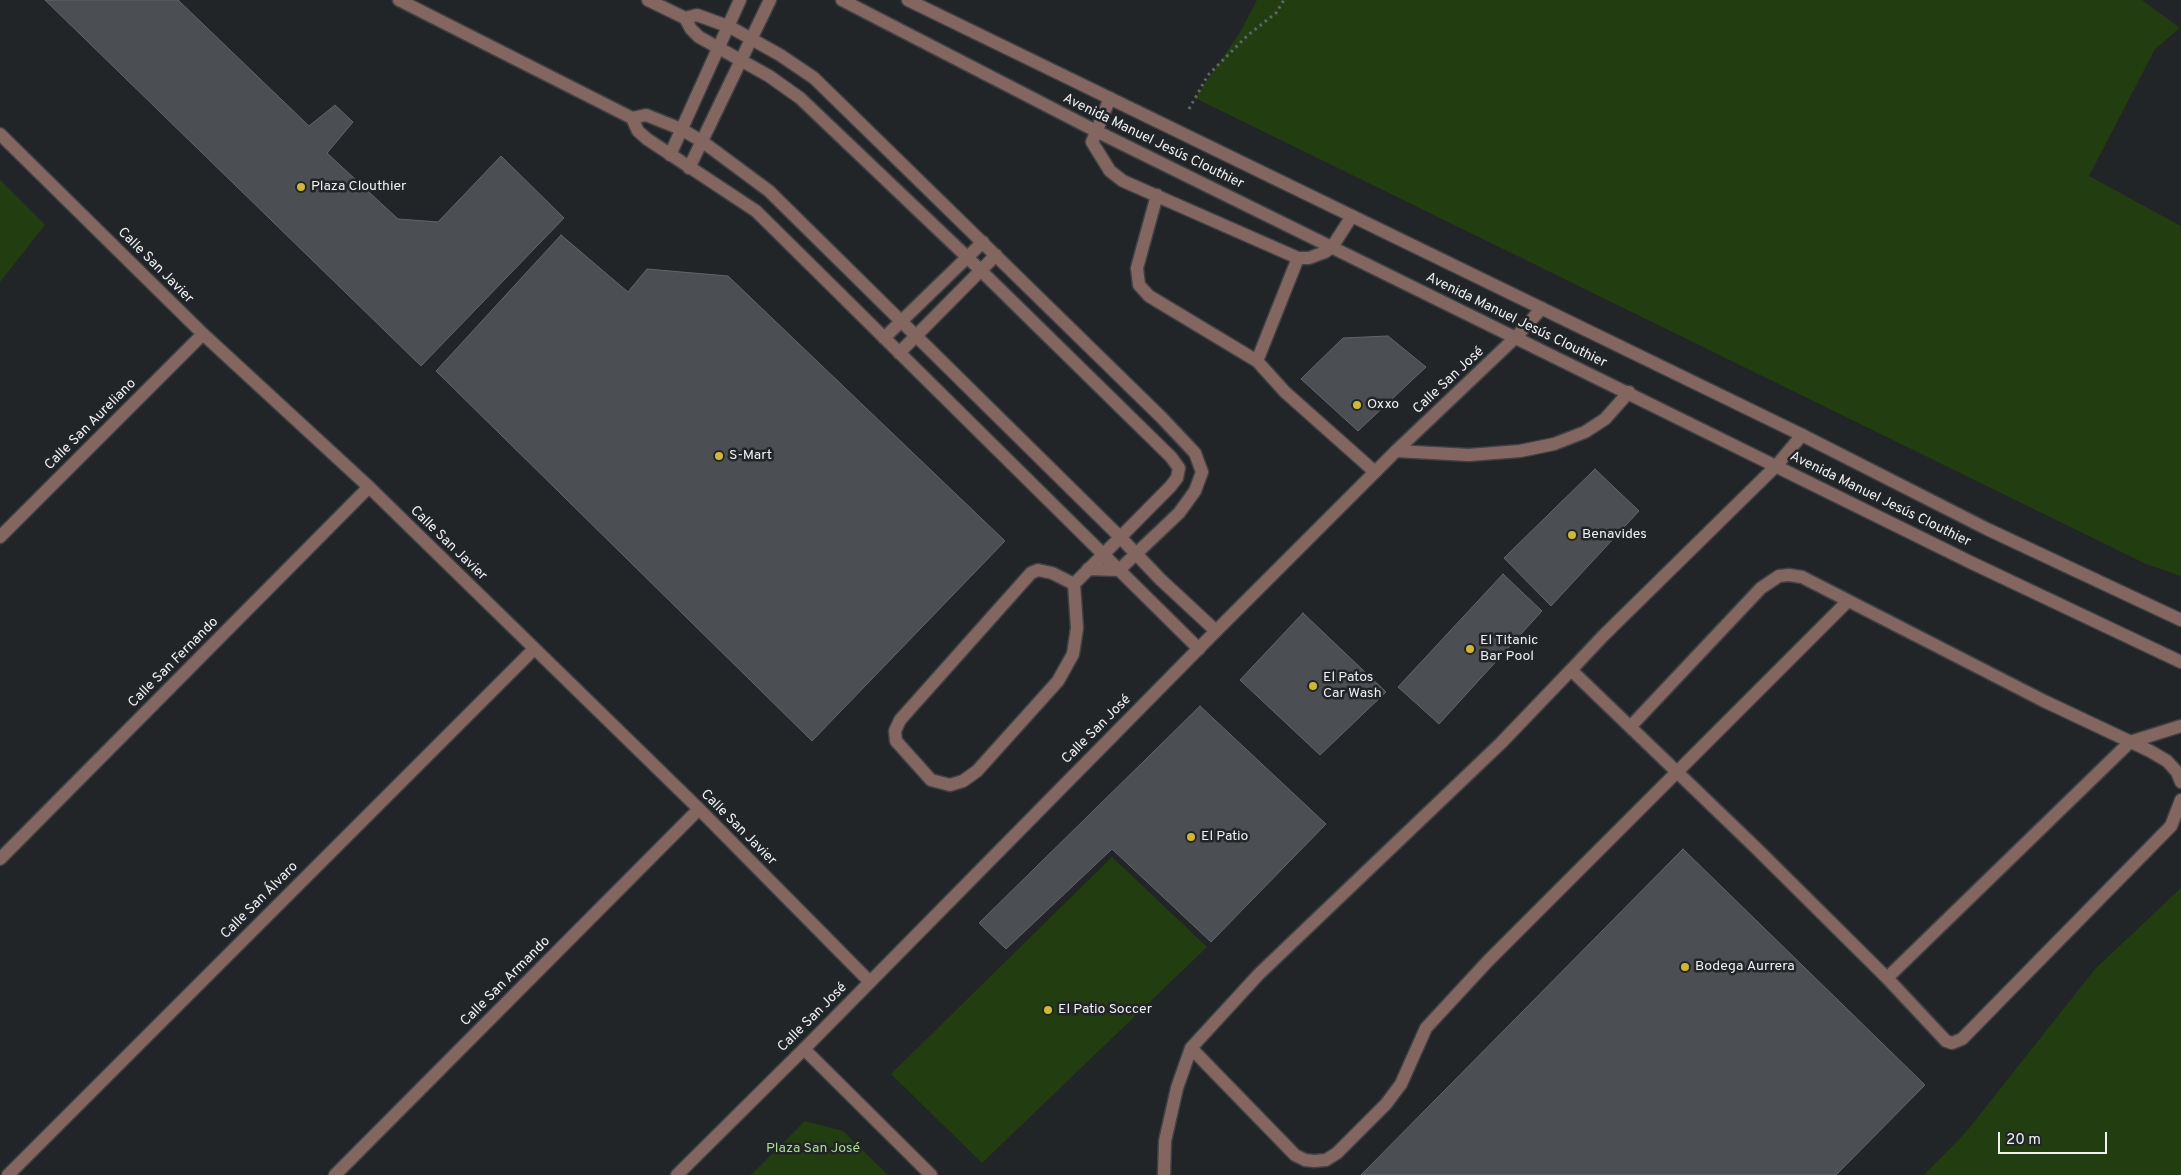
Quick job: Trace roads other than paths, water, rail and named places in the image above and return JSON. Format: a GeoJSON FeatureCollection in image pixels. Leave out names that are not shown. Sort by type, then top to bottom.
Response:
{"type":"FeatureCollection","features":[{"type":"Feature","properties":{"kind":"street"},"geometry":{"type":"LineString","coordinates":[[399,0],[632,118],[638,131],[647,139],[670,156],[756,211],[1199,649]]}},
{"type":"Feature","properties":{"kind":"street"},"geometry":{"type":"LineString","coordinates":[[648,0],[685,18],[691,29],[700,37],[769,76],[800,98],[966,256],[1171,457],[1179,468],[1177,478],[1170,486],[1074,584],[1077,628],[1073,654],[1058,681],[977,771],[962,781],[950,785],[931,780],[896,741],[895,731],[900,720],[1031,573],[1038,570],[1052,572],[1074,584]]}},
{"type":"Feature","properties":{"kind":"street"},"geometry":{"type":"LineString","coordinates":[[670,156],[730,27],[740,0]]}},
{"type":"Feature","properties":{"kind":"street"},"geometry":{"type":"LineString","coordinates":[[689,168],[770,0]]}},
{"type":"Feature","properties":{"kind":"street","name":"Avenida Manuel Jesús Clouthier"},"geometry":{"type":"LineString","coordinates":[[842,0],[1096,131],[1972,562],[2181,662]]}},
{"type":"Feature","properties":{"kind":"street","name":"Avenida Manuel Jesús Clouthier"},"geometry":{"type":"LineString","coordinates":[[908,0],[1802,435],[1987,529],[2181,620]]}},
{"type":"Feature","properties":{"kind":"street"},"geometry":{"type":"LineString","coordinates":[[685,18],[697,15],[730,27],[814,78],[1161,416],[1195,453],[1202,472],[1195,491],[1179,512],[1119,570],[1088,569]]}},
{"type":"Feature","properties":{"kind":"street"},"geometry":{"type":"LineString","coordinates":[[1110,98],[1092,142],[1110,171],[1124,181],[1298,258],[1309,258],[1326,252],[1332,247],[1352,216]]}},
{"type":"Feature","properties":{"kind":"street"},"geometry":{"type":"LineString","coordinates":[[632,118],[646,115],[681,129],[703,142],[770,191],[1137,553],[1160,579],[1216,631]]}},
{"type":"Feature","properties":{"kind":"street","name":"Calle San Javier"},"geometry":{"type":"LineString","coordinates":[[0,134],[203,334],[369,487],[699,809],[870,982]]}},
{"type":"Feature","properties":{"kind":"street"},"geometry":{"type":"LineString","coordinates":[[1157,195],[1137,268],[1139,285],[1149,296],[1257,361],[1285,392],[1375,472]]}},
{"type":"Feature","properties":{"kind":"street"},"geometry":{"type":"LineString","coordinates":[[884,338],[966,256],[983,242]]}},
{"type":"Feature","properties":{"kind":"street"},"geometry":{"type":"LineString","coordinates":[[899,353],[996,255]]}},
{"type":"Feature","properties":{"kind":"street"},"geometry":{"type":"LineString","coordinates":[[1257,361],[1298,258]]}},
{"type":"Feature","properties":{"kind":"street","name":"Calle San José"},"geometry":{"type":"LineString","coordinates":[[677,1175],[804,1049],[1216,631],[1396,451],[1516,337],[1542,308]]}},
{"type":"Feature","properties":{"kind":"street","name":"Calle San Aureliano"},"geometry":{"type":"LineString","coordinates":[[0,537],[203,334]]}},
{"type":"Feature","properties":{"kind":"street"},"geometry":{"type":"LineString","coordinates":[[1396,451],[1468,455],[1520,451],[1554,444],[1585,432],[1605,419],[1629,392]]}},
{"type":"Feature","properties":{"kind":"street"},"geometry":{"type":"LineString","coordinates":[[1164,1175],[1165,1141],[1177,1088],[1191,1048],[1260,974],[1501,743],[1603,636],[1777,465],[1802,435]]}},
{"type":"Feature","properties":{"kind":"street","name":"Calle San Fernando"},"geometry":{"type":"LineString","coordinates":[[0,859],[369,487]]}},
{"type":"Feature","properties":{"kind":"street"},"geometry":{"type":"LineString","coordinates":[[1631,726],[1771,580],[1779,576],[1802,577],[2166,761],[2177,772],[2181,782]]}},
{"type":"Feature","properties":{"kind":"street"},"geometry":{"type":"LineString","coordinates":[[1191,1048],[1294,1155],[1305,1160],[1314,1161],[1326,1160],[1337,1153],[1386,1104],[1401,1084],[1426,1028],[1488,961],[1848,601]]}},
{"type":"Feature","properties":{"kind":"street","name":"Calle San Álvaro"},"geometry":{"type":"LineString","coordinates":[[8,1175],[534,649]]}},
{"type":"Feature","properties":{"kind":"street"},"geometry":{"type":"LineString","coordinates":[[1571,670],[1631,726],[1887,978],[1946,1040],[1952,1043],[1962,1040],[2171,826],[2181,800]]}},
{"type":"Feature","properties":{"kind":"street"},"geometry":{"type":"LineString","coordinates":[[1887,978],[2130,742],[2181,726]]}},
{"type":"Feature","properties":{"kind":"street","name":"Calle San Armando"},"geometry":{"type":"LineString","coordinates":[[335,1175],[699,809]]}},
{"type":"Feature","properties":{"kind":"street"},"geometry":{"type":"LineString","coordinates":[[804,1049],[932,1175]]}},
{"type":"Feature","properties":{"kind":"place","name":"Plaza Clouthier"},"geometry":{"type":"Point","coordinates":[301,187]}},
{"type":"Feature","properties":{"kind":"place","name":"Oxxo"},"geometry":{"type":"Point","coordinates":[1357,405]}},
{"type":"Feature","properties":{"kind":"place","name":"S-Mart"},"geometry":{"type":"Point","coordinates":[719,456]}},
{"type":"Feature","properties":{"kind":"place","name":"Benavides"},"geometry":{"type":"Point","coordinates":[1572,535]}},
{"type":"Feature","properties":{"kind":"place","name":"El Titanic Bar Pool"},"geometry":{"type":"Point","coordinates":[1470,649]}},
{"type":"Feature","properties":{"kind":"place","name":"El Patos Car Wash"},"geometry":{"type":"Point","coordinates":[1313,686]}},
{"type":"Feature","properties":{"kind":"place","name":"El Patio"},"geometry":{"type":"Point","coordinates":[1191,837]}},
{"type":"Feature","properties":{"kind":"place","name":"Bodega Aurrera"},"geometry":{"type":"Point","coordinates":[1685,967]}},
{"type":"Feature","properties":{"kind":"place","name":"El Patio Soccer"},"geometry":{"type":"Point","coordinates":[1048,1010]}},
{"type":"Feature","properties":{"kind":"park label","name":"Plaza San José"},"geometry":{"type":"Point","coordinates":[813,1149]}}]}
